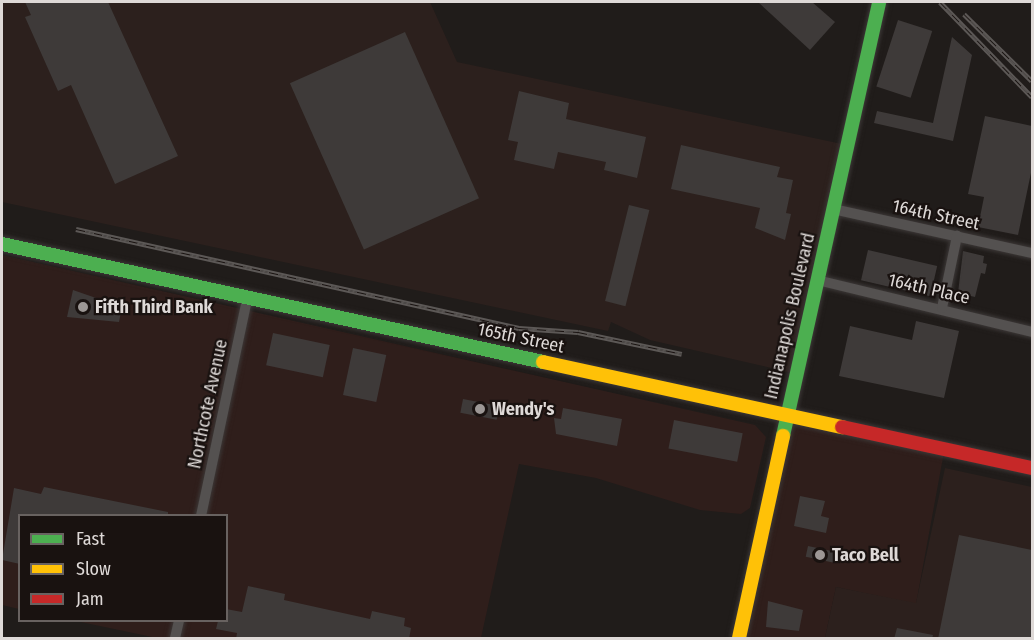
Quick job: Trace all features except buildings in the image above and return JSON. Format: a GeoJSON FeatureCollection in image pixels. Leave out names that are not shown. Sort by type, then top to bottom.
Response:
{"type":"FeatureCollection","features":[{"type":"Feature","properties":{"kind":"main road","name":"Indianapolis Boulevard"},"geometry":{"type":"LineString","coordinates":[[739,639],[787,411],[879,2]]}},
{"type":"Feature","properties":{"kind":"main road","name":"165th Street"},"geometry":{"type":"LineString","coordinates":[[2,244],[247,299],[787,411],[1032,468]]}},
{"type":"Feature","properties":{"kind":"street","name":"164th Street"},"geometry":{"type":"LineString","coordinates":[[833,209],[1032,253]]}},
{"type":"Feature","properties":{"kind":"street"},"geometry":{"type":"LineString","coordinates":[[942,308],[957,236]]}},
{"type":"Feature","properties":{"kind":"street","name":"164th Place"},"geometry":{"type":"LineString","coordinates":[[817,280],[942,308],[1032,332]]}},
{"type":"Feature","properties":{"kind":"street","name":"Northcote Avenue"},"geometry":{"type":"LineString","coordinates":[[201,514],[247,299]]}},
{"type":"Feature","properties":{"kind":"street"},"geometry":{"type":"LineString","coordinates":[[175,639],[179,622]]}},
{"type":"Feature","properties":{"kind":"shaded area"},"geometry":{"type":"Polygon","coordinates":[[[2,2],[430,2],[457,62],[842,144],[793,373],[650,340],[611,322],[608,331],[2,202],[2,2]]]}},
{"type":"Feature","properties":{"kind":"shaded area"},"geometry":{"type":"Polygon","coordinates":[[[2,255],[755,425],[766,437],[750,508],[741,514],[700,510],[596,478],[519,464],[481,638],[157,638],[81,622],[228,622],[228,514],[18,514],[18,609],[2,605],[2,255]]]}},
{"type":"Feature","properties":{"kind":"shaded area"},"geometry":{"type":"Polygon","coordinates":[[[790,417],[944,452],[916,604],[836,587],[825,638],[743,638],[790,417]]]}},
{"type":"Feature","properties":{"kind":"shaded area"},"geometry":{"type":"Polygon","coordinates":[[[945,468],[1032,487],[1032,638],[825,638],[836,587],[916,603],[945,468]]]}},
{"type":"Feature","properties":{"kind":"railway"},"geometry":{"type":"LineString","coordinates":[[940,2],[1032,97]]}},
{"type":"Feature","properties":{"kind":"railway"},"geometry":{"type":"LineString","coordinates":[[964,14],[1032,81]]}},
{"type":"Feature","properties":{"kind":"railway"},"geometry":{"type":"LineString","coordinates":[[76,229],[519,328],[578,332],[682,354]]}},
{"type":"Feature","properties":{"kind":"traffic: fast"},"geometry":{"type":"LineString","coordinates":[[783,436],[879,2]]}},
{"type":"Feature","properties":{"kind":"traffic: fast"},"geometry":{"type":"LineString","coordinates":[[2,244],[543,362]]}},
{"type":"Feature","properties":{"kind":"traffic: slow"},"geometry":{"type":"LineString","coordinates":[[543,362],[842,427]]}},
{"type":"Feature","properties":{"kind":"traffic: slow"},"geometry":{"type":"LineString","coordinates":[[739,638],[783,436]]}},
{"type":"Feature","properties":{"kind":"traffic: jam"},"geometry":{"type":"LineString","coordinates":[[842,427],[1032,468]]}},
{"type":"Feature","properties":{"kind":"place","name":"Fifth Third Bank"},"geometry":{"type":"Point","coordinates":[83,307]}},
{"type":"Feature","properties":{"kind":"place","name":"Wendy's"},"geometry":{"type":"Point","coordinates":[480,409]}},
{"type":"Feature","properties":{"kind":"place","name":"Taco Bell"},"geometry":{"type":"Point","coordinates":[820,555]}}]}
